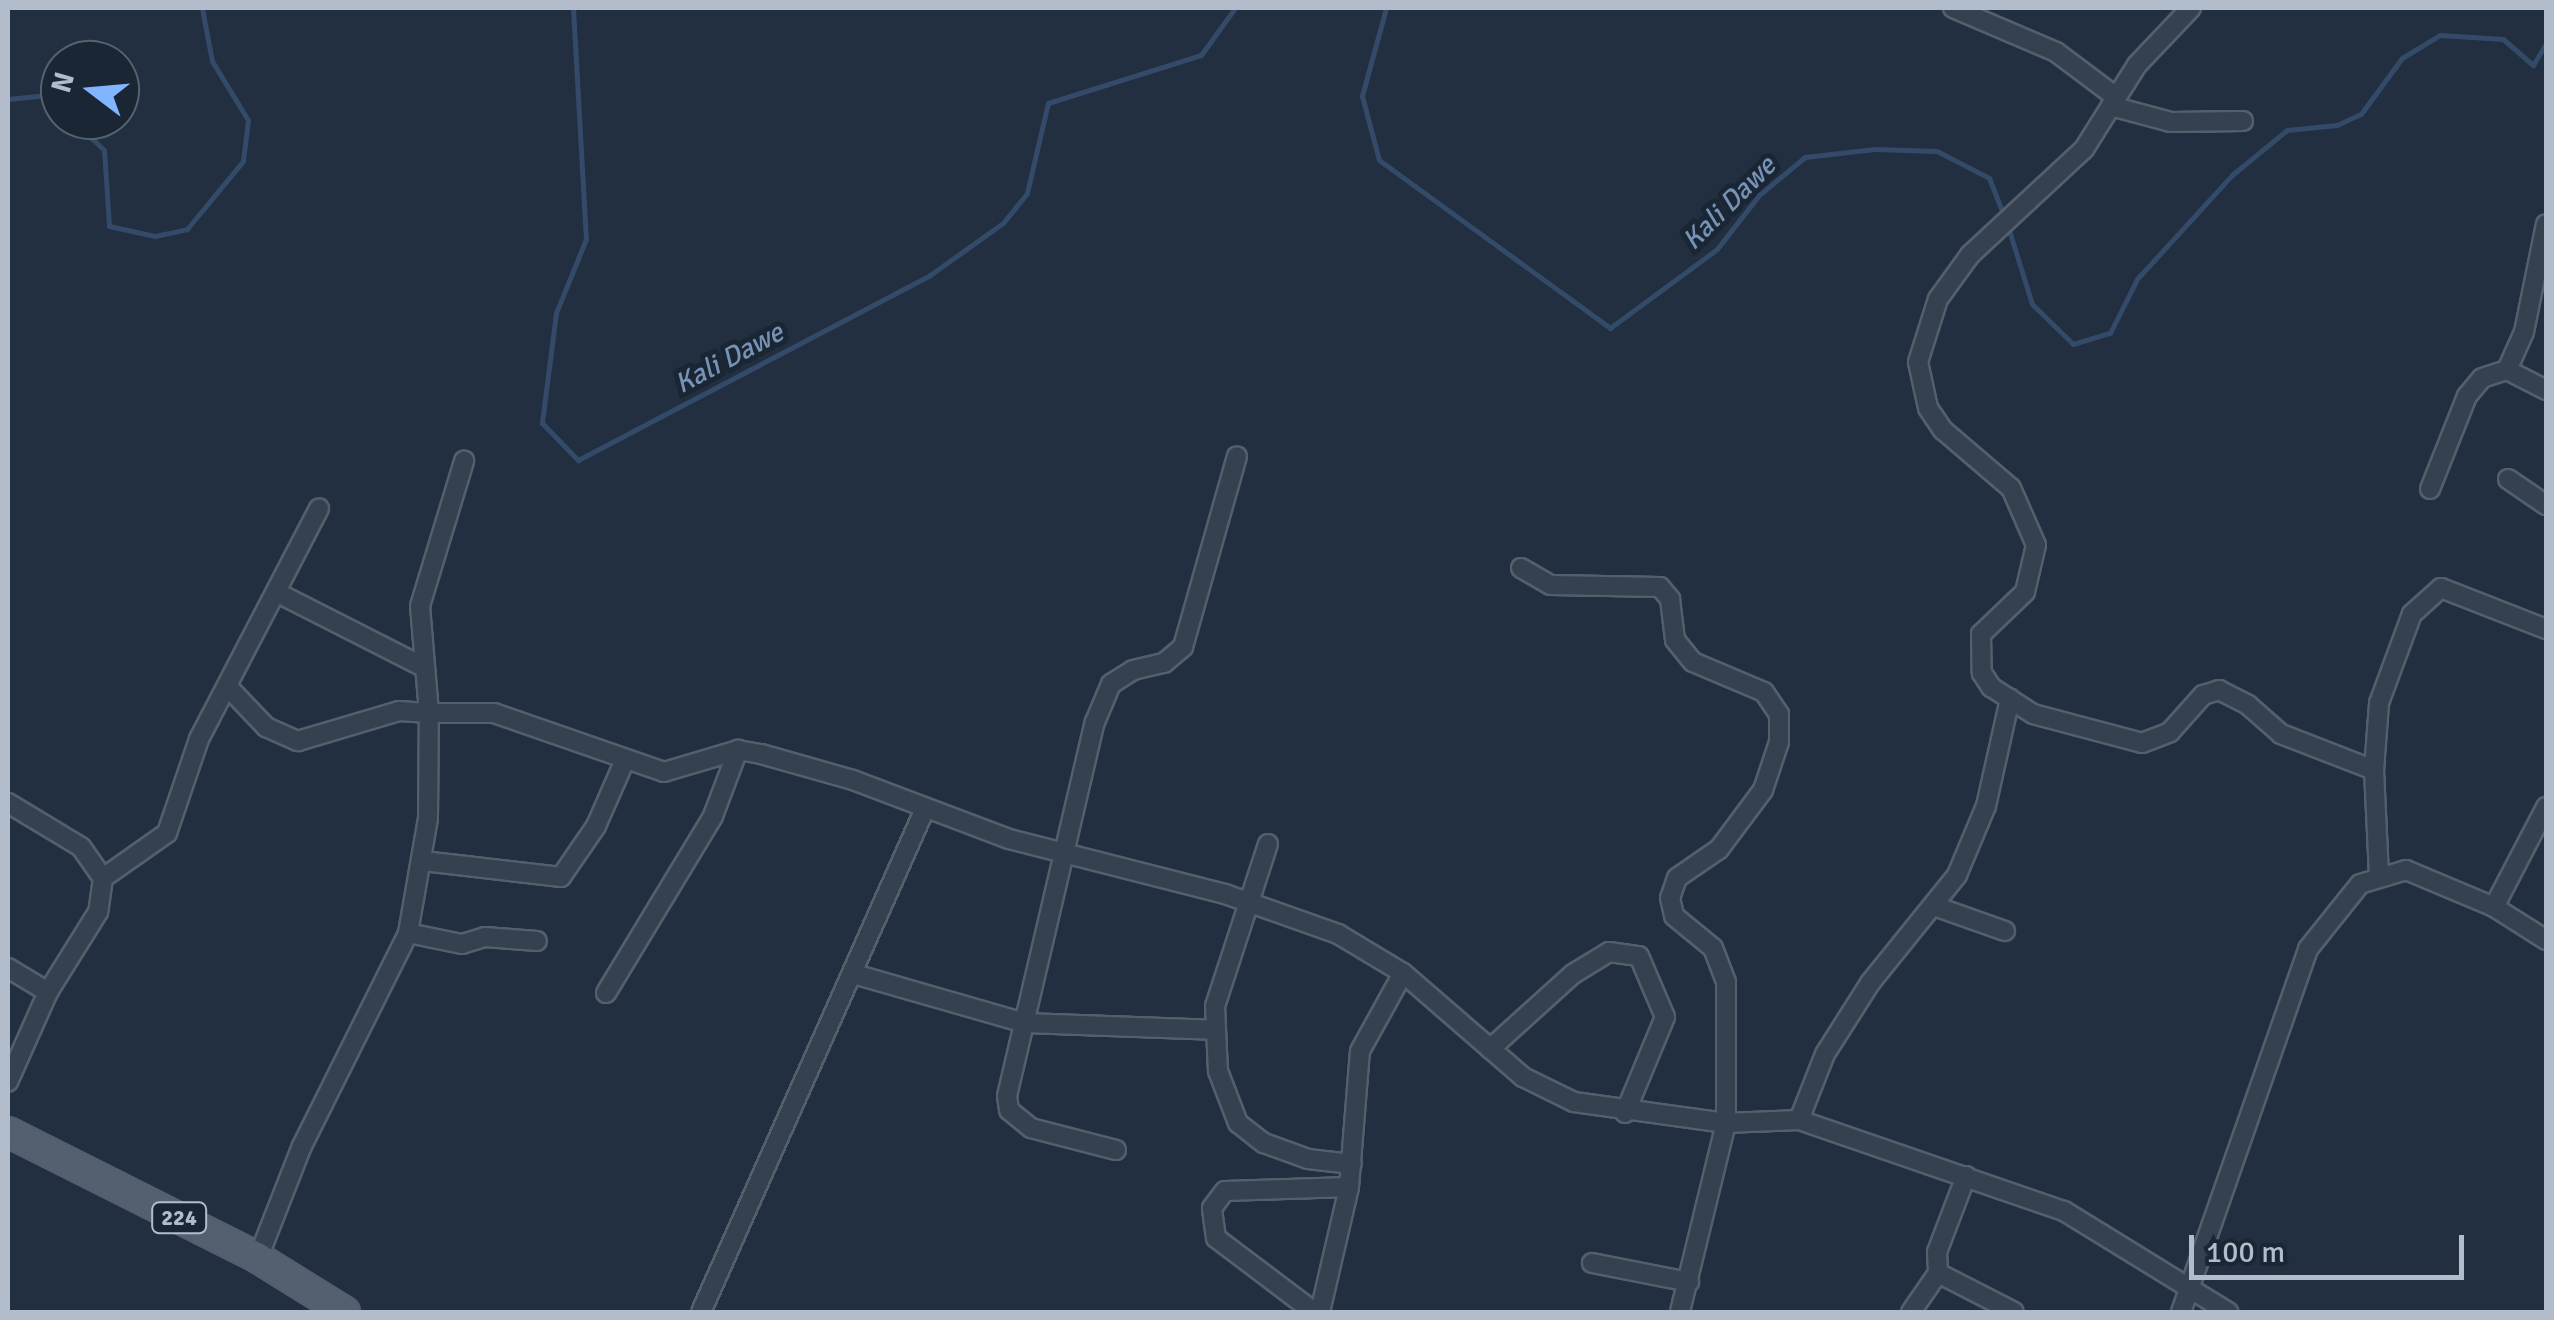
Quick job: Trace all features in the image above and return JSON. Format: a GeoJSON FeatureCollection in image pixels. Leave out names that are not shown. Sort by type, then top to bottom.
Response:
{"type":"FeatureCollection","features":[{"type":"Feature","properties":{"kind":"main road","name":"224"},"geometry":{"type":"LineString","coordinates":[[8,1132],[258,1258],[345,1312]]}},
{"type":"Feature","properties":{"kind":"street"},"geometry":{"type":"LineString","coordinates":[[1952,8],[2056,52],[2114,101],[2170,122],[2243,121]]}},
{"type":"Feature","properties":{"kind":"street"},"geometry":{"type":"LineString","coordinates":[[2191,8],[2137,64],[2084,149],[1990,232],[1938,299],[1918,362],[1928,408],[1943,430],[2011,488],[2028,514],[2036,545],[2033,579],[1981,634],[1978,660],[1991,688],[2033,714],[2142,743],[2170,732],[2203,695],[2218,690],[2248,705],[2281,734],[2374,770]]}},
{"type":"Feature","properties":{"kind":"street"},"geometry":{"type":"LineString","coordinates":[[2508,370],[2524,332],[2546,224]]}},
{"type":"Feature","properties":{"kind":"street"},"geometry":{"type":"LineString","coordinates":[[2430,488],[2467,396],[2482,378],[2508,370],[2546,390]]}},
{"type":"Feature","properties":{"kind":"street"},"geometry":{"type":"LineString","coordinates":[[1116,1150],[1031,1128],[1010,1110],[1007,1096],[1104,698],[1110,684],[1133,670],[1164,664],[1182,647],[1237,456]]}},
{"type":"Feature","properties":{"kind":"street"},"geometry":{"type":"LineString","coordinates":[[258,1258],[302,1146],[408,933],[423,861],[429,713],[421,666],[420,606],[464,461]]}},
{"type":"Feature","properties":{"kind":"street"},"geometry":{"type":"LineString","coordinates":[[2508,479],[2546,504]]}},
{"type":"Feature","properties":{"kind":"street"},"geometry":{"type":"LineString","coordinates":[[103,878],[167,832],[199,739],[319,508]]}},
{"type":"Feature","properties":{"kind":"street"},"geometry":{"type":"LineString","coordinates":[[1521,568],[1551,585],[1660,586],[1670,599],[1675,640],[1693,662],[1764,692],[1779,714],[1780,742],[1763,790],[1720,849],[1677,878],[1670,898],[1674,916],[1713,948],[1726,982],[1726,1123],[1680,1312]]}},
{"type":"Feature","properties":{"kind":"street"},"geometry":{"type":"LineString","coordinates":[[2379,876],[2374,770],[2386,679],[2423,599],[2441,588],[2453,590],[2546,629]]}},
{"type":"Feature","properties":{"kind":"street"},"geometry":{"type":"LineString","coordinates":[[276,592],[421,666]]}},
{"type":"Feature","properties":{"kind":"street"},"geometry":{"type":"LineString","coordinates":[[227,686],[266,727],[298,741],[398,711],[494,714],[664,772],[738,750],[853,780],[924,811],[1068,855],[1246,902],[1338,934],[1403,973],[1523,1077],[1574,1102],[1625,1113],[1726,1123],[1799,1120],[2064,1211],[2228,1312]]}},
{"type":"Feature","properties":{"kind":"street"},"geometry":{"type":"LineString","coordinates":[[1799,1120],[1826,1054],[1870,984],[1937,906],[1986,806],[2010,699]]}},
{"type":"Feature","properties":{"kind":"street"},"geometry":{"type":"LineString","coordinates":[[606,993],[714,816],[738,750]]}},
{"type":"Feature","properties":{"kind":"street"},"geometry":{"type":"LineString","coordinates":[[423,861],[561,878],[596,826],[625,760]]}},
{"type":"Feature","properties":{"kind":"street"},"geometry":{"type":"LineString","coordinates":[[8,803],[81,847],[103,878],[98,912],[48,992],[8,1082]]}},
{"type":"Feature","properties":{"kind":"street"},"geometry":{"type":"LineString","coordinates":[[2494,907],[2546,808]]}},
{"type":"Feature","properties":{"kind":"street"},"geometry":{"type":"LineString","coordinates":[[701,1312],[924,811]]}},
{"type":"Feature","properties":{"kind":"street"},"geometry":{"type":"LineString","coordinates":[[1268,844],[1246,902],[1212,1030],[1226,1101],[1238,1123],[1284,1151],[1352,1164]]}},
{"type":"Feature","properties":{"kind":"street"},"geometry":{"type":"LineString","coordinates":[[2181,1312],[2193,1292],[2308,949],[2360,884],[2406,870],[2494,907],[2546,940]]}},
{"type":"Feature","properties":{"kind":"street"},"geometry":{"type":"LineString","coordinates":[[1937,906],[2005,931]]}},
{"type":"Feature","properties":{"kind":"street"},"geometry":{"type":"LineString","coordinates":[[408,933],[462,944],[485,936],[537,941]]}},
{"type":"Feature","properties":{"kind":"street"},"geometry":{"type":"LineString","coordinates":[[1490,1049],[1573,974],[1609,952],[1639,956],[1652,972],[1665,1017],[1625,1113]]}},
{"type":"Feature","properties":{"kind":"street"},"geometry":{"type":"LineString","coordinates":[[8,968],[48,992]]}},
{"type":"Feature","properties":{"kind":"street"},"geometry":{"type":"LineString","coordinates":[[1350,1187],[1225,1191],[1212,1208],[1216,1238],[1317,1312],[1350,1187],[1353,1080],[1360,1051],[1403,973]]}},
{"type":"Feature","properties":{"kind":"street"},"geometry":{"type":"LineString","coordinates":[[854,974],[1025,1023],[1212,1030]]}},
{"type":"Feature","properties":{"kind":"street"},"geometry":{"type":"LineString","coordinates":[[1911,1312],[1938,1273],[1940,1241],[1966,1176]]}},
{"type":"Feature","properties":{"kind":"street"},"geometry":{"type":"LineString","coordinates":[[1592,1263],[1689,1282]]}},
{"type":"Feature","properties":{"kind":"street"},"geometry":{"type":"LineString","coordinates":[[1938,1273],[2014,1312]]}},
{"type":"Feature","properties":{"kind":"waterway","name":"Kali Dawe"},"geometry":{"type":"LineString","coordinates":[[94,140],[104,150],[109,226],[155,236],[187,229],[243,161],[248,120],[212,61],[202,8]]}},
{"type":"Feature","properties":{"kind":"waterway","name":"Kali Dawe"},"geometry":{"type":"LineString","coordinates":[[573,8],[586,239],[556,313],[542,423],[578,460],[930,275],[1003,223],[1027,193],[1048,103],[1201,55],[1235,8]]}},
{"type":"Feature","properties":{"kind":"waterway","name":"Kali Dawe"},"geometry":{"type":"LineString","coordinates":[[1386,8],[1362,96],[1379,160],[1610,328],[1717,249],[1759,195],[1805,157],[1875,149],[1937,151],[1989,178],[2004,216]]}},
{"type":"Feature","properties":{"kind":"waterway","name":"Kali Dawe"},"geometry":{"type":"LineString","coordinates":[[2008,227],[2032,304],[2073,344],[2110,333],[2137,279],[2232,175],[2287,130],[2337,125],[2361,114],[2402,58],[2440,35],[2503,39],[2533,65],[2546,43]]}},
{"type":"Feature","properties":{"kind":"waterway","name":"Kali Dawe"},"geometry":{"type":"LineString","coordinates":[[8,99],[40,96]]}}]}
